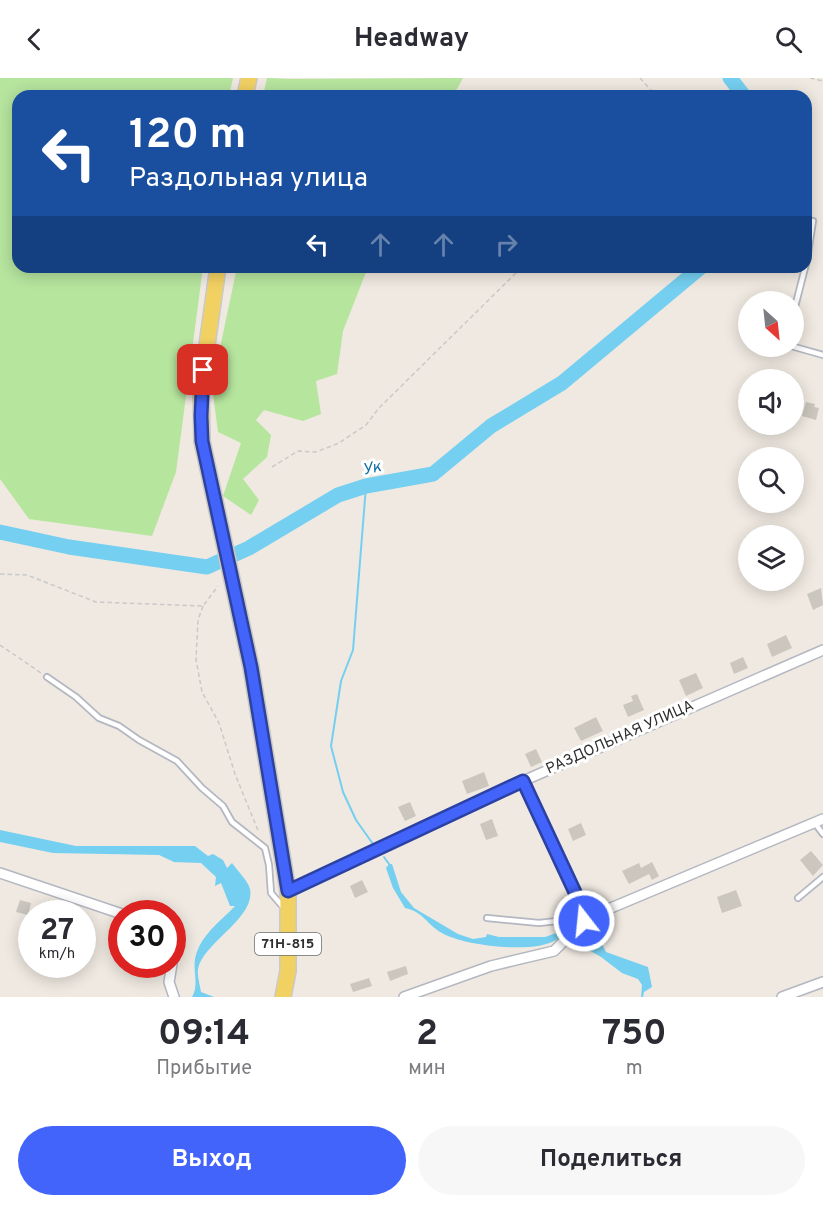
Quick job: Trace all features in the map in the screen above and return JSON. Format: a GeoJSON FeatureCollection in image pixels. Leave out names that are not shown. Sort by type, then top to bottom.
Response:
{"type":"FeatureCollection","features":[{"type":"Feature","properties":{"kind":"main road","name":"71Н-815"},"geometry":{"type":"LineString","coordinates":[[217,273],[207,335],[201,407],[202,441],[251,667],[288,891],[288,971],[283,997]]}},
{"type":"Feature","properties":{"kind":"street","name":"РАЗДОЛЬНАЯ УЛИЦА"},"geometry":{"type":"LineString","coordinates":[[288,891],[523,781],[823,650]]}},
{"type":"Feature","properties":{"kind":"street"},"geometry":{"type":"LineString","coordinates":[[523,781],[587,918]]}},
{"type":"Feature","properties":{"kind":"street"},"geometry":{"type":"LineString","coordinates":[[404,997],[491,966],[554,951],[587,918],[818,820]]}},
{"type":"Feature","properties":{"kind":"street"},"geometry":{"type":"LineString","coordinates":[[0,873],[108,909]]}},
{"type":"Feature","properties":{"kind":"street"},"geometry":{"type":"LineString","coordinates":[[170,978],[174,997]]}},
{"type":"Feature","properties":{"kind":"street"},"geometry":{"type":"LineString","coordinates":[[782,997],[823,982]]}},
{"type":"Feature","properties":{"kind":"lane"},"geometry":{"type":"LineString","coordinates":[[812,228],[813,221]]}},
{"type":"Feature","properties":{"kind":"lane"},"geometry":{"type":"LineString","coordinates":[[799,291],[804,273]]}},
{"type":"Feature","properties":{"kind":"lane"},"geometry":{"type":"LineString","coordinates":[[804,350],[823,355]]}},
{"type":"Feature","properties":{"kind":"lane"},"geometry":{"type":"LineString","coordinates":[[47,677],[76,697],[99,718],[119,726],[177,761],[202,788],[224,806],[232,822],[265,848],[271,893],[288,913]]}},
{"type":"Feature","properties":{"kind":"lane"},"geometry":{"type":"LineString","coordinates":[[818,820],[823,834]]}},
{"type":"Feature","properties":{"kind":"lane"},"geometry":{"type":"LineString","coordinates":[[798,898],[823,877]]}},
{"type":"Feature","properties":{"kind":"lane"},"geometry":{"type":"LineString","coordinates":[[487,918],[539,922],[587,918]]}},
{"type":"Feature","properties":{"kind":"path"},"geometry":{"type":"LineString","coordinates":[[640,78],[651,90]]}},
{"type":"Feature","properties":{"kind":"path"},"geometry":{"type":"LineString","coordinates":[[810,78],[823,81]]}},
{"type":"Feature","properties":{"kind":"path"},"geometry":{"type":"LineString","coordinates":[[272,467],[298,451],[316,452],[339,443],[366,425],[379,408],[516,273]]}},
{"type":"Feature","properties":{"kind":"path"},"geometry":{"type":"LineString","coordinates":[[0,574],[27,575],[96,602],[203,606]]}},
{"type":"Feature","properties":{"kind":"path"},"geometry":{"type":"LineString","coordinates":[[218,586],[203,606],[198,620],[196,659],[202,692],[219,723],[235,774],[265,848]]}},
{"type":"Feature","properties":{"kind":"path"},"geometry":{"type":"LineString","coordinates":[[0,645],[47,677]]}},
{"type":"Feature","properties":{"kind":"green space"},"geometry":{"type":"Polygon","coordinates":[[[0,78],[233,78],[230,90],[12,90],[12,273],[202,273],[176,472],[152,536],[29,519],[0,479],[0,78]]]}},
{"type":"Feature","properties":{"kind":"green space"},"geometry":{"type":"Polygon","coordinates":[[[267,78],[463,78],[456,90],[264,90],[267,78]]]}},
{"type":"Feature","properties":{"kind":"green space"},"geometry":{"type":"Polygon","coordinates":[[[236,273],[366,273],[343,331],[337,374],[316,381],[321,414],[303,421],[264,410],[256,420],[271,435],[267,457],[243,479],[259,500],[251,515],[223,496],[241,443],[218,432],[212,386],[236,273]]]}},
{"type":"Feature","properties":{"kind":"water"},"geometry":{"type":"Polygon","coordinates":[[[0,830],[76,846],[195,846],[208,856],[213,854],[223,860],[227,868],[232,863],[249,886],[250,900],[238,920],[202,959],[198,969],[201,992],[214,997],[192,997],[195,988],[195,959],[206,936],[235,906],[230,906],[221,883],[215,886],[216,877],[201,863],[174,862],[159,855],[53,853],[0,842],[0,830]]]}},
{"type":"Feature","properties":{"kind":"water"},"geometry":{"type":"Polygon","coordinates":[[[392,864],[401,892],[414,908],[458,934],[473,939],[486,937],[487,934],[499,937],[545,937],[565,930],[556,940],[532,947],[499,947],[452,938],[437,930],[417,912],[405,908],[393,888],[386,868],[392,864]]]}},
{"type":"Feature","properties":{"kind":"water"},"geometry":{"type":"Polygon","coordinates":[[[582,937],[602,944],[606,952],[648,967],[652,987],[641,997],[642,985],[638,979],[622,973],[580,945],[582,937]]]}},
{"type":"Feature","properties":{"kind":"building"},"geometry":{"type":"Polygon","coordinates":[[[806,402],[815,404],[814,407],[819,408],[816,420],[804,417],[806,402]]]}},
{"type":"Feature","properties":{"kind":"building"},"geometry":{"type":"Polygon","coordinates":[[[821,588],[823,605],[813,610],[807,594],[821,588]]]}},
{"type":"Feature","properties":{"kind":"building"},"geometry":{"type":"Polygon","coordinates":[[[786,635],[792,648],[772,657],[767,644],[786,635]]]}},
{"type":"Feature","properties":{"kind":"building"},"geometry":{"type":"Polygon","coordinates":[[[743,657],[748,668],[734,674],[730,663],[743,657]]]}},
{"type":"Feature","properties":{"kind":"building"},"geometry":{"type":"Polygon","coordinates":[[[696,673],[703,688],[686,696],[679,680],[696,673]]]}},
{"type":"Feature","properties":{"kind":"building"},"geometry":{"type":"Polygon","coordinates":[[[637,694],[644,710],[628,717],[623,705],[633,701],[631,696],[637,694]]]}},
{"type":"Feature","properties":{"kind":"building"},"geometry":{"type":"Polygon","coordinates":[[[596,717],[603,731],[581,741],[574,728],[596,717]]]}},
{"type":"Feature","properties":{"kind":"building"},"geometry":{"type":"Polygon","coordinates":[[[536,749],[542,762],[531,767],[525,754],[536,749]]]}},
{"type":"Feature","properties":{"kind":"building"},"geometry":{"type":"Polygon","coordinates":[[[484,772],[489,786],[467,794],[462,781],[484,772]]]}},
{"type":"Feature","properties":{"kind":"building"},"geometry":{"type":"Polygon","coordinates":[[[410,802],[416,816],[405,821],[398,807],[410,802]]]}},
{"type":"Feature","properties":{"kind":"building"},"geometry":{"type":"Polygon","coordinates":[[[492,819],[498,836],[486,840],[480,824],[492,819]]]}},
{"type":"Feature","properties":{"kind":"building"},"geometry":{"type":"Polygon","coordinates":[[[581,823],[586,835],[573,841],[568,829],[581,823]]]}},
{"type":"Feature","properties":{"kind":"building"},"geometry":{"type":"Polygon","coordinates":[[[811,851],[823,865],[813,876],[800,860],[811,851]]]}},
{"type":"Feature","properties":{"kind":"building"},"geometry":{"type":"Polygon","coordinates":[[[652,862],[659,876],[652,880],[649,874],[629,884],[622,871],[639,863],[641,868],[652,862]]]}},
{"type":"Feature","properties":{"kind":"building"},"geometry":{"type":"Polygon","coordinates":[[[362,880],[368,892],[355,898],[350,886],[362,880]]]}},
{"type":"Feature","properties":{"kind":"building"},"geometry":{"type":"Polygon","coordinates":[[[736,890],[742,906],[722,913],[717,897],[736,890]]]}},
{"type":"Feature","properties":{"kind":"building"},"geometry":{"type":"Polygon","coordinates":[[[406,966],[408,974],[390,981],[387,972],[406,966]]]}},
{"type":"Feature","properties":{"kind":"building"},"geometry":{"type":"Polygon","coordinates":[[[369,978],[372,986],[353,992],[350,984],[369,978]]]}},
{"type":"Feature","properties":{"kind":"waterway","name":"Ук"},"geometry":{"type":"LineString","coordinates":[[730,78],[739,90]]}},
{"type":"Feature","properties":{"kind":"waterway","name":"Ук"},"geometry":{"type":"LineString","coordinates":[[0,532],[69,547],[207,567],[249,548],[338,495],[366,486],[433,474],[491,426],[562,383],[694,273]]}},
{"type":"Feature","properties":{"kind":"waterway"},"geometry":{"type":"LineString","coordinates":[[366,486],[353,650],[341,681],[331,746],[343,792],[356,820],[373,844]]}},
{"type":"Feature","properties":{"kind":"waterway"},"geometry":{"type":"LineString","coordinates":[[384,857],[389,864]]}},
{"type":"Feature","properties":{"kind":"route"},"geometry":{"type":"LineString","coordinates":[[203,370],[202,441],[251,667],[288,891],[523,781],[587,918],[584,921]]}}]}
